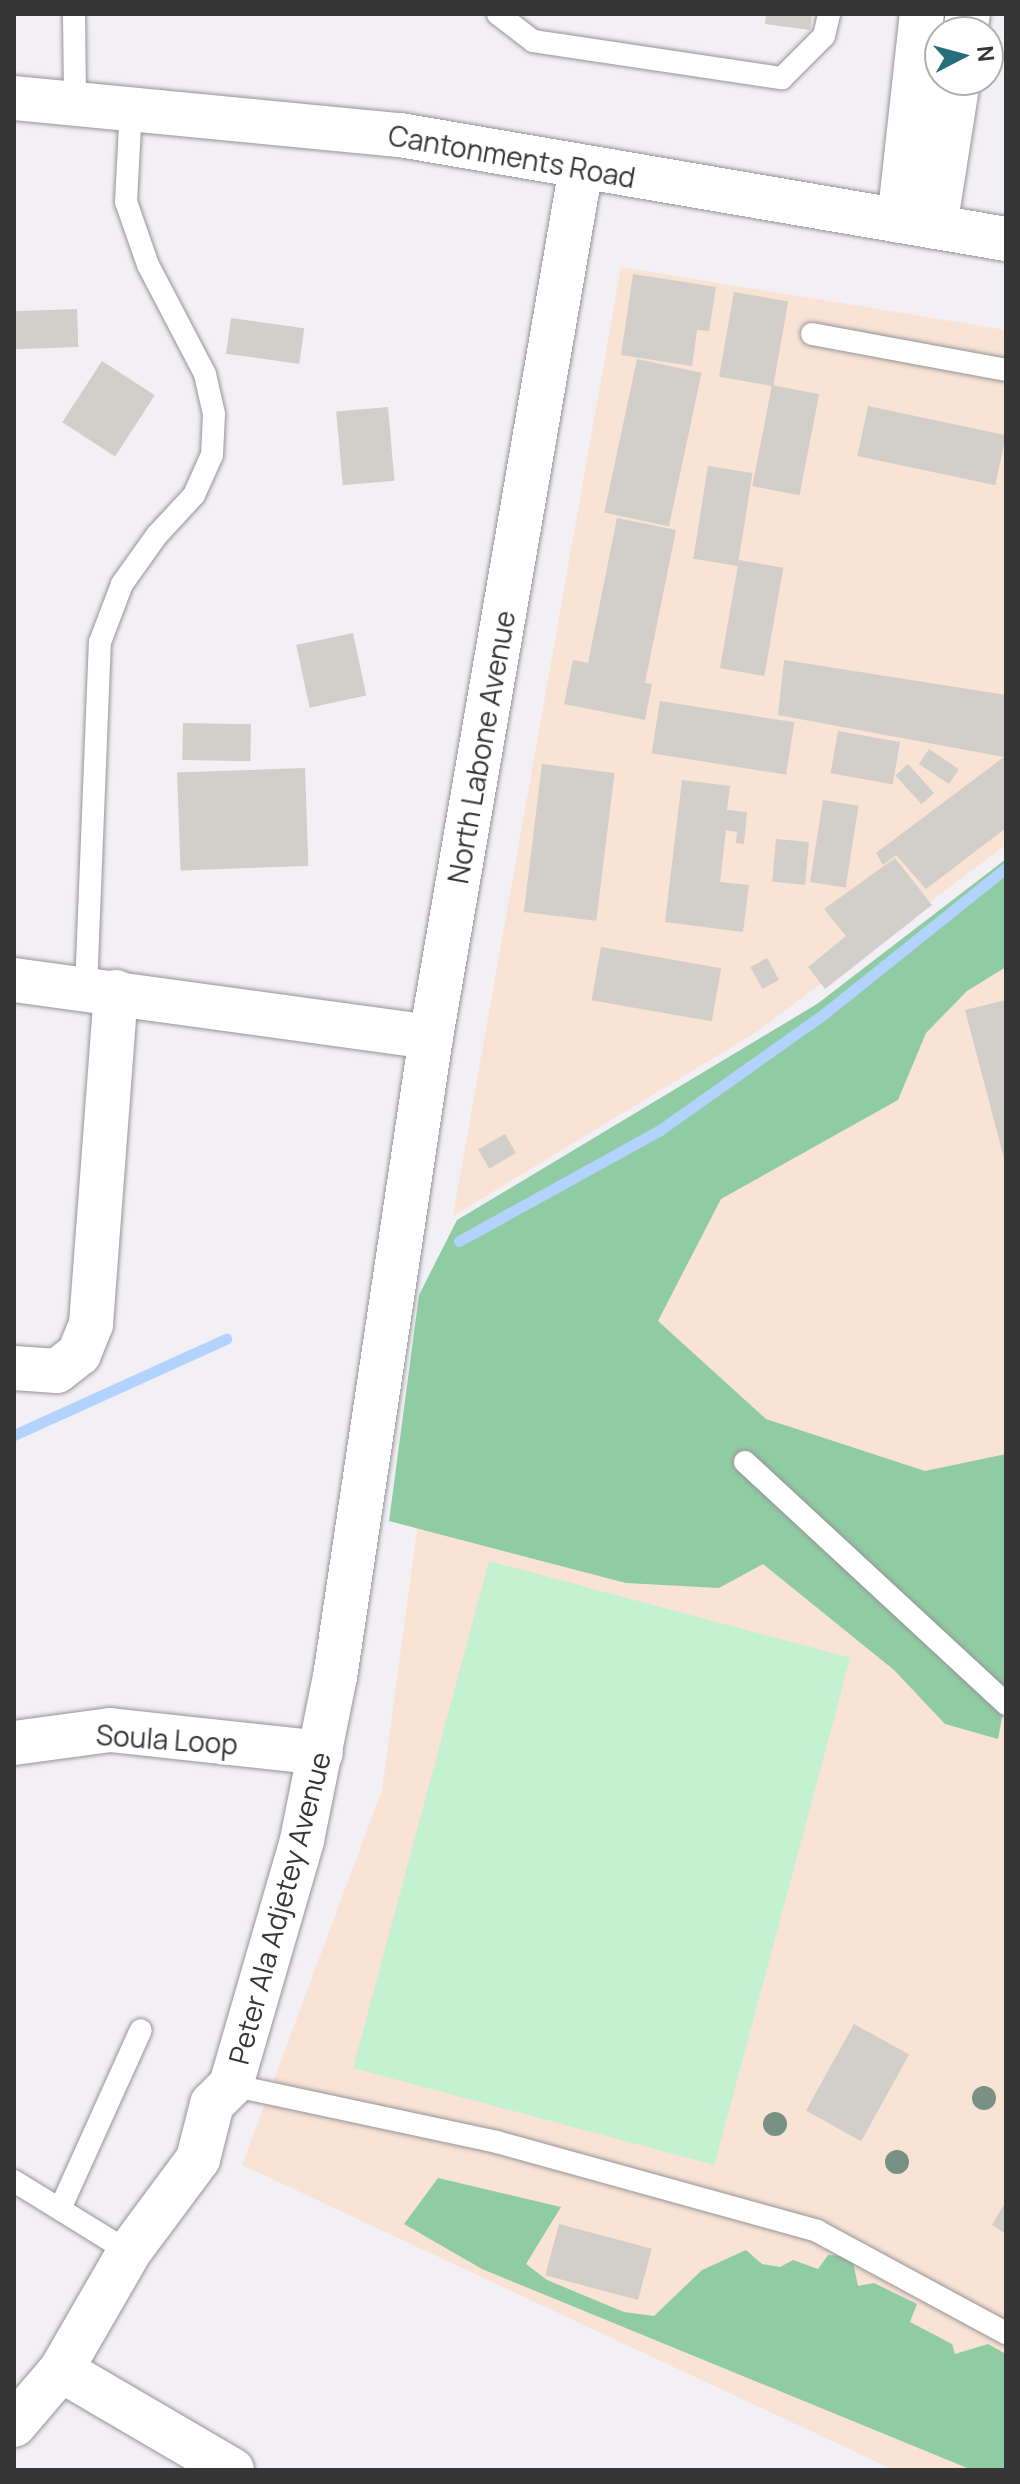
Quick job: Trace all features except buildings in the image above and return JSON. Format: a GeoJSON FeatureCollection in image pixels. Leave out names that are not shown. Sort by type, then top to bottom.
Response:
{"type":"FeatureCollection","features":[{"type":"Feature","properties":{"kind":"street"},"geometry":{"type":"LineString","coordinates":[[917,224],[922,14]]}},
{"type":"Feature","properties":{"kind":"street"},"geometry":{"type":"LineString","coordinates":[[917,224],[953,96]]}},
{"type":"Feature","properties":{"kind":"street","name":"Cantonments Road"},"geometry":{"type":"LineString","coordinates":[[14,98],[400,135],[1006,239]]}},
{"type":"Feature","properties":{"kind":"street","name":"North Labone Avenue"},"geometry":{"type":"LineString","coordinates":[[387,1327],[431,1037],[581,168]]}},
{"type":"Feature","properties":{"kind":"street"},"geometry":{"type":"LineString","coordinates":[[14,980],[431,1037]]}},
{"type":"Feature","properties":{"kind":"street"},"geometry":{"type":"LineString","coordinates":[[14,1368],[57,1371],[79,1354],[91,1324],[101,990]]}},
{"type":"Feature","properties":{"kind":"street","name":"Peter Ala Adjetey Avenue"},"geometry":{"type":"LineString","coordinates":[[14,2425],[61,2370],[129,2252],[198,2159],[212,2104],[231,2085],[298,1855],[321,1753],[387,1327]]}},
{"type":"Feature","properties":{"kind":"street","name":"Soula Loop"},"geometry":{"type":"LineString","coordinates":[[14,1743],[110,1730],[321,1753]]}},
{"type":"Feature","properties":{"kind":"street"},"geometry":{"type":"LineString","coordinates":[[61,2370],[232,2470]]}},
{"type":"Feature","properties":{"kind":"lane"},"geometry":{"type":"LineString","coordinates":[[74,14],[75,102]]}},
{"type":"Feature","properties":{"kind":"lane"},"geometry":{"type":"LineString","coordinates":[[498,14],[533,41],[782,78],[824,36],[829,14]]}},
{"type":"Feature","properties":{"kind":"lane"},"geometry":{"type":"LineString","coordinates":[[101,990],[100,642],[122,584],[157,535],[194,495],[212,455],[214,414],[205,374],[148,265],[126,202],[131,108]]}},
{"type":"Feature","properties":{"kind":"lane"},"geometry":{"type":"LineString","coordinates":[[812,334],[1006,370]]}},
{"type":"Feature","properties":{"kind":"lane"},"geometry":{"type":"LineString","coordinates":[[745,1462],[1006,1704]]}},
{"type":"Feature","properties":{"kind":"lane"},"geometry":{"type":"LineString","coordinates":[[60,2209],[141,2030]]}},
{"type":"Feature","properties":{"kind":"lane"},"geometry":{"type":"LineString","coordinates":[[231,2085],[497,2142],[817,2231],[1006,2333]]}},
{"type":"Feature","properties":{"kind":"lane"},"geometry":{"type":"LineString","coordinates":[[14,2181],[129,2252]]}},
{"type":"Feature","properties":{"kind":"shaded area"},"geometry":{"type":"Polygon","coordinates":[[[621,267],[1006,330],[1006,845],[758,1031],[453,1216],[621,267]]]}},
{"type":"Feature","properties":{"kind":"shaded area"},"geometry":{"type":"Polygon","coordinates":[[[1006,927],[1006,2470],[894,2470],[242,2165],[382,1790],[450,1285],[1006,927]]]}},
{"type":"Feature","properties":{"kind":"green space"},"geometry":{"type":"Polygon","coordinates":[[[1006,859],[1006,967],[967,991],[926,1033],[898,1100],[721,1199],[658,1321],[766,1419],[925,1471],[1006,1454],[1006,1696],[998,1739],[945,1724],[894,1670],[763,1564],[719,1588],[626,1583],[389,1521],[419,1295],[457,1220],[817,1004],[1006,859]]]}},
{"type":"Feature","properties":{"kind":"green space"},"geometry":{"type":"Polygon","coordinates":[[[489,1561],[850,1658],[714,2165],[353,2068],[489,1561]]]}},
{"type":"Feature","properties":{"kind":"green space"},"geometry":{"type":"Polygon","coordinates":[[[438,2178],[561,2207],[526,2264],[547,2280],[624,2312],[654,2316],[702,2270],[746,2250],[762,2264],[780,2267],[793,2260],[818,2269],[828,2255],[852,2257],[858,2286],[874,2283],[917,2304],[910,2322],[952,2344],[955,2354],[988,2344],[1006,2354],[1006,2470],[972,2470],[482,2269],[404,2224],[438,2178]]]}},
{"type":"Feature","properties":{"kind":"waterway"},"geometry":{"type":"LineString","coordinates":[[459,1241],[660,1130],[825,1013],[1006,868]]}},
{"type":"Feature","properties":{"kind":"waterway"},"geometry":{"type":"LineString","coordinates":[[14,1435],[226,1339]]}}]}
